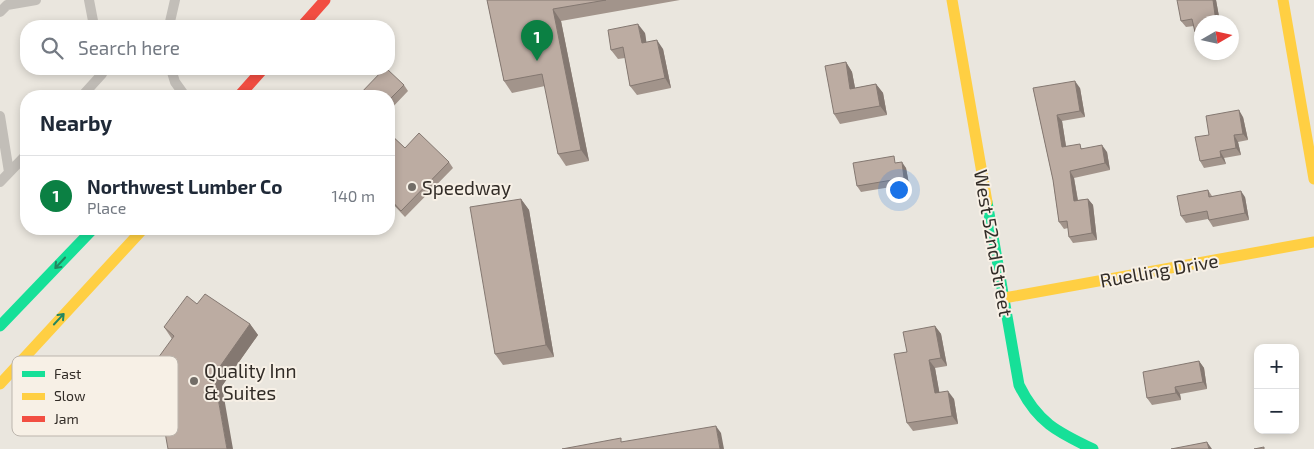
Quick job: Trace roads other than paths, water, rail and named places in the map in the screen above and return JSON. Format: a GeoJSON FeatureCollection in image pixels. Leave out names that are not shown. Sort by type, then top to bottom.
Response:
{"type":"FeatureCollection","features":[{"type":"Feature","properties":{"kind":"street"},"geometry":{"type":"LineString","coordinates":[[307,20],[325,0]]}},
{"type":"Feature","properties":{"kind":"street","name":"West 52nd Street"},"geometry":{"type":"LineString","coordinates":[[952,0],[1019,385],[1027,404],[1041,421],[1053,430],[1094,449]]}},
{"type":"Feature","properties":{"kind":"street"},"geometry":{"type":"LineString","coordinates":[[1283,0],[1314,179]]}},
{"type":"Feature","properties":{"kind":"street"},"geometry":{"type":"LineString","coordinates":[[245,90],[258,75]]}},
{"type":"Feature","properties":{"kind":"street"},"geometry":{"type":"LineString","coordinates":[[0,326],[87,235]]}},
{"type":"Feature","properties":{"kind":"street"},"geometry":{"type":"LineString","coordinates":[[26,356],[137,235]]}},
{"type":"Feature","properties":{"kind":"street","name":"Ruelling Drive"},"geometry":{"type":"LineString","coordinates":[[1004,298],[1314,242]]}},
{"type":"Feature","properties":{"kind":"street"},"geometry":{"type":"LineString","coordinates":[[0,384],[12,371]]}},
{"type":"Feature","properties":{"kind":"lane"},"geometry":{"type":"LineString","coordinates":[[0,12],[7,5],[36,0]]}},
{"type":"Feature","properties":{"kind":"lane"},"geometry":{"type":"LineString","coordinates":[[89,0],[93,20]]}},
{"type":"Feature","properties":{"kind":"lane"},"geometry":{"type":"LineString","coordinates":[[170,20],[175,0]]}},
{"type":"Feature","properties":{"kind":"lane"},"geometry":{"type":"LineString","coordinates":[[87,90],[101,75]]}},
{"type":"Feature","properties":{"kind":"lane"},"geometry":{"type":"LineString","coordinates":[[173,75],[181,90]]}},
{"type":"Feature","properties":{"kind":"lane"},"geometry":{"type":"LineString","coordinates":[[0,116],[9,172]]}},
{"type":"Feature","properties":{"kind":"lane"},"geometry":{"type":"LineString","coordinates":[[0,182],[20,161]]}},
{"type":"Feature","properties":{"kind":"place","name":"Northwest Lumber Co"},"geometry":{"type":"Point","coordinates":[537,61]}},
{"type":"Feature","properties":{"kind":"place","name":"Speedway"},"geometry":{"type":"Point","coordinates":[412,187]}},
{"type":"Feature","properties":{"kind":"place","name":"Quality Inn & Suites"},"geometry":{"type":"Point","coordinates":[194,381]}}]}
